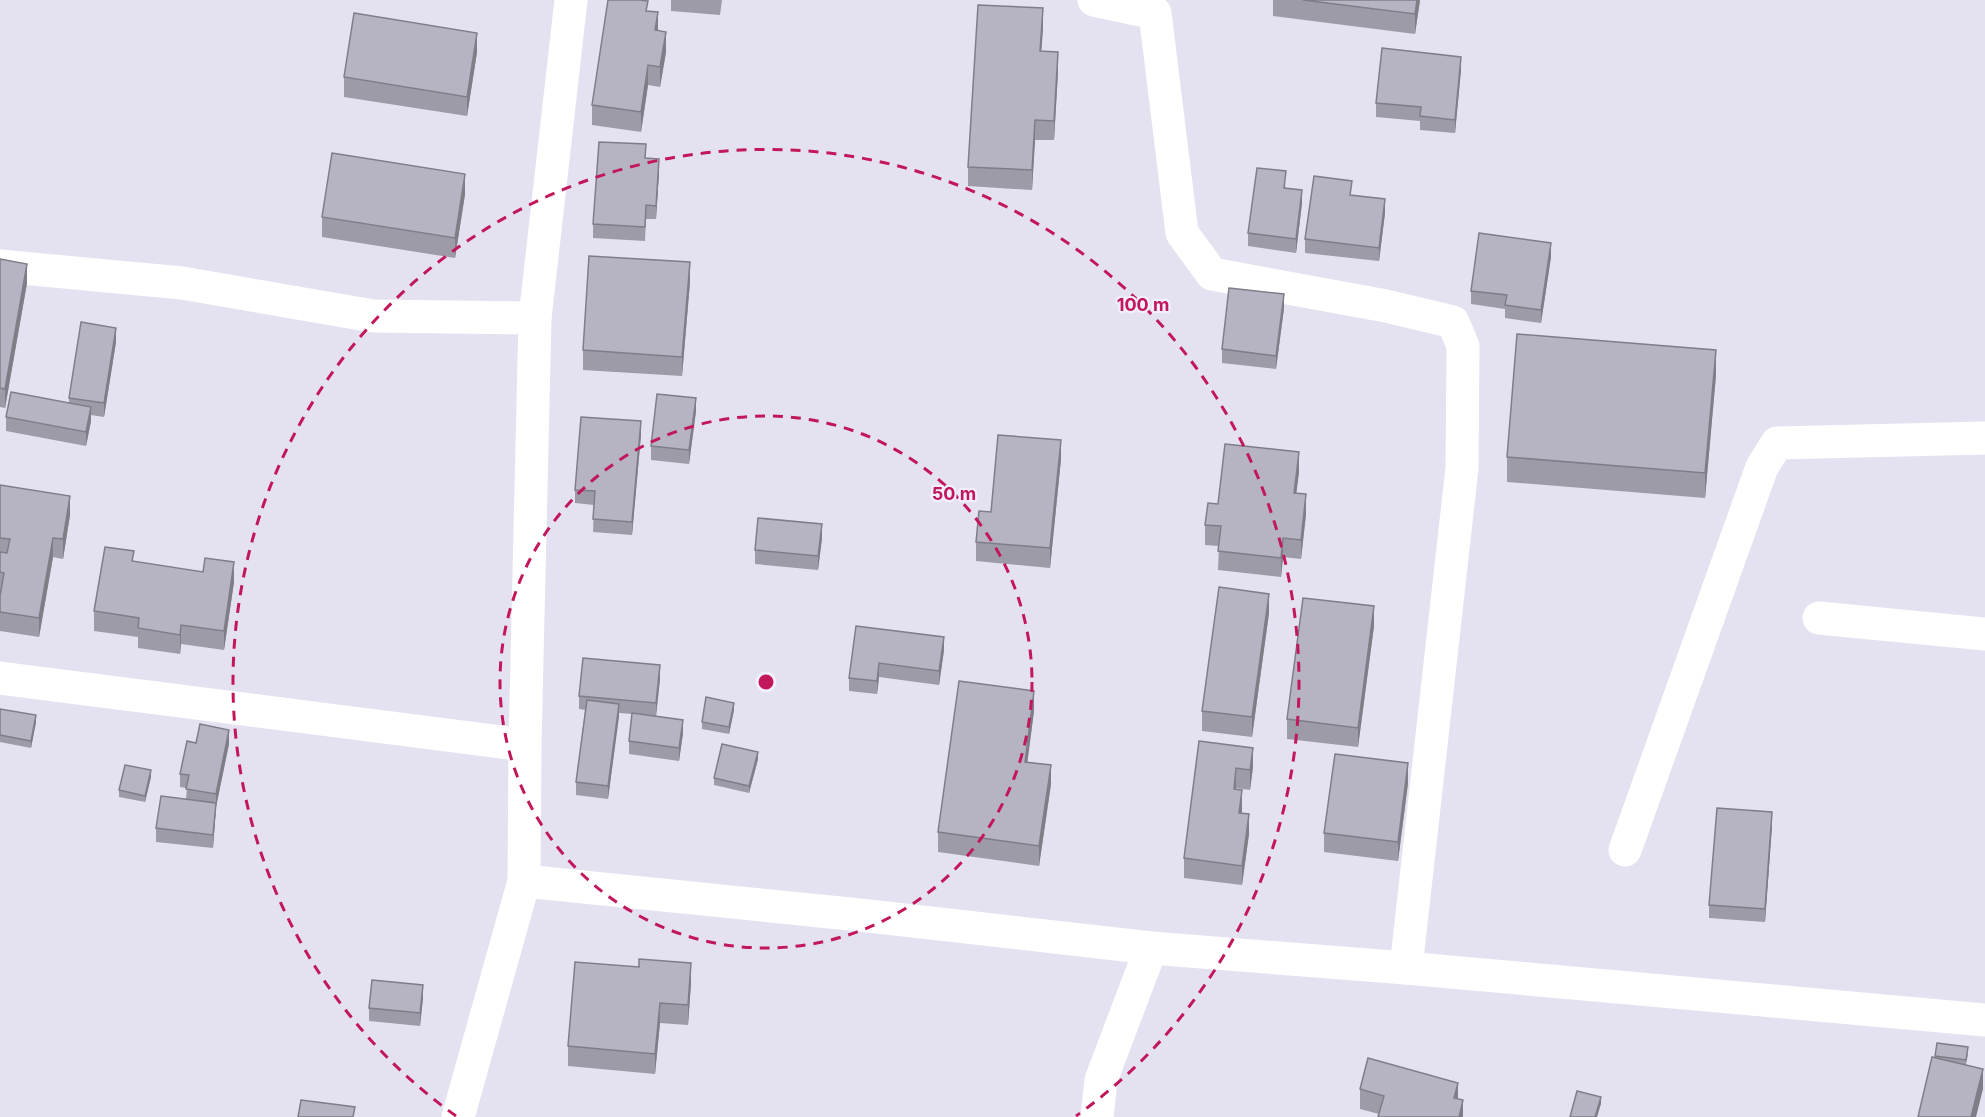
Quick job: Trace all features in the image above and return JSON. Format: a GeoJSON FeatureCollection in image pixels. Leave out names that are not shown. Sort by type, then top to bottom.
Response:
{"type":"FeatureCollection","features":[{"type":"Feature","properties":{"kind":"street"},"geometry":{"type":"LineString","coordinates":[[458,1117],[524,881],[535,318],[571,0]]}},
{"type":"Feature","properties":{"kind":"street"},"geometry":{"type":"LineString","coordinates":[[1094,0],[1155,13],[1182,233],[1212,274],[1386,306],[1453,322],[1463,346],[1462,468],[1406,968]]}},
{"type":"Feature","properties":{"kind":"street"},"geometry":{"type":"LineString","coordinates":[[0,266],[182,283],[373,316],[535,318]]}},
{"type":"Feature","properties":{"kind":"street"},"geometry":{"type":"LineString","coordinates":[[1625,850],[1762,467],[1777,443],[1985,438]]}},
{"type":"Feature","properties":{"kind":"street"},"geometry":{"type":"LineString","coordinates":[[1819,618],[1985,634]]}},
{"type":"Feature","properties":{"kind":"street"},"geometry":{"type":"LineString","coordinates":[[0,678],[525,745]]}},
{"type":"Feature","properties":{"kind":"street"},"geometry":{"type":"LineString","coordinates":[[524,881],[860,915],[1151,948],[1406,968],[1985,1020]]}},
{"type":"Feature","properties":{"kind":"street"},"geometry":{"type":"LineString","coordinates":[[1097,1117],[1101,1080],[1151,948]]}},
{"type":"Feature","properties":{"kind":"building"},"geometry":{"type":"Polygon","coordinates":[[[608,0],[648,1],[646,11],[658,12],[655,30],[666,32],[660,67],[648,65],[641,112],[592,105],[608,0]]]}},
{"type":"Feature","properties":{"kind":"building"},"geometry":{"type":"Polygon","coordinates":[[[1303,0],[1417,0],[1415,14],[1303,0]]]}},
{"type":"Feature","properties":{"kind":"building"},"geometry":{"type":"Polygon","coordinates":[[[978,5],[1043,8],[1040,51],[1058,52],[1054,121],[1035,120],[1032,170],[968,167],[978,5]]]}},
{"type":"Feature","properties":{"kind":"building"},"geometry":{"type":"Polygon","coordinates":[[[354,13],[477,33],[467,97],[344,77],[354,13]]]}},
{"type":"Feature","properties":{"kind":"building"},"geometry":{"type":"Polygon","coordinates":[[[1382,48],[1461,57],[1455,120],[1420,116],[1421,107],[1376,103],[1382,48]]]}},
{"type":"Feature","properties":{"kind":"building"},"geometry":{"type":"Polygon","coordinates":[[[599,142],[646,144],[645,158],[659,159],[656,206],[646,205],[645,227],[593,224],[599,142]]]}},
{"type":"Feature","properties":{"kind":"building"},"geometry":{"type":"Polygon","coordinates":[[[332,153],[465,174],[455,238],[322,217],[332,153]]]}},
{"type":"Feature","properties":{"kind":"building"},"geometry":{"type":"Polygon","coordinates":[[[1257,168],[1286,171],[1284,188],[1302,190],[1296,239],[1248,233],[1257,168]]]}},
{"type":"Feature","properties":{"kind":"building"},"geometry":{"type":"Polygon","coordinates":[[[1314,176],[1352,181],[1350,195],[1385,199],[1379,248],[1305,239],[1314,176]]]}},
{"type":"Feature","properties":{"kind":"building"},"geometry":{"type":"Polygon","coordinates":[[[1479,233],[1551,243],[1541,310],[1505,305],[1507,295],[1471,291],[1479,233]]]}},
{"type":"Feature","properties":{"kind":"building"},"geometry":{"type":"Polygon","coordinates":[[[589,256],[690,262],[682,357],[583,350],[589,256]]]}},
{"type":"Feature","properties":{"kind":"building"},"geometry":{"type":"Polygon","coordinates":[[[0,259],[27,264],[5,389],[0,388],[0,259]]]}},
{"type":"Feature","properties":{"kind":"building"},"geometry":{"type":"Polygon","coordinates":[[[1229,288],[1284,294],[1276,356],[1222,349],[1229,288]]]}},
{"type":"Feature","properties":{"kind":"building"},"geometry":{"type":"Polygon","coordinates":[[[81,322],[116,328],[104,403],[69,398],[81,322]]]}},
{"type":"Feature","properties":{"kind":"building"},"geometry":{"type":"Polygon","coordinates":[[[1517,334],[1716,350],[1705,473],[1507,457],[1517,334]]]}},
{"type":"Feature","properties":{"kind":"building"},"geometry":{"type":"Polygon","coordinates":[[[11,392],[91,407],[86,432],[6,417],[11,392]]]}},
{"type":"Feature","properties":{"kind":"building"},"geometry":{"type":"Polygon","coordinates":[[[657,394],[696,398],[689,450],[651,446],[657,394]]]}},
{"type":"Feature","properties":{"kind":"building"},"geometry":{"type":"Polygon","coordinates":[[[581,417],[641,421],[632,522],[593,519],[595,491],[575,490],[581,417]]]}},
{"type":"Feature","properties":{"kind":"building"},"geometry":{"type":"Polygon","coordinates":[[[998,435],[1061,440],[1050,548],[976,542],[979,511],[991,512],[998,435]]]}},
{"type":"Feature","properties":{"kind":"building"},"geometry":{"type":"Polygon","coordinates":[[[1225,444],[1299,452],[1294,493],[1306,494],[1301,540],[1283,538],[1281,558],[1218,551],[1221,526],[1205,525],[1208,503],[1218,504],[1225,444]]]}},
{"type":"Feature","properties":{"kind":"building"},"geometry":{"type":"Polygon","coordinates":[[[0,485],[70,496],[63,539],[53,538],[39,618],[0,612],[4,573],[0,572],[0,552],[7,553],[10,539],[0,538],[0,485]]]}},
{"type":"Feature","properties":{"kind":"building"},"geometry":{"type":"Polygon","coordinates":[[[758,518],[822,524],[818,556],[755,550],[758,518]]]}},
{"type":"Feature","properties":{"kind":"building"},"geometry":{"type":"Polygon","coordinates":[[[105,547],[134,551],[132,561],[203,572],[205,558],[234,562],[224,631],[181,625],[180,635],[138,628],[139,618],[94,611],[105,547]]]}},
{"type":"Feature","properties":{"kind":"building"},"geometry":{"type":"Polygon","coordinates":[[[1219,587],[1269,594],[1252,717],[1202,711],[1219,587]]]}},
{"type":"Feature","properties":{"kind":"building"},"geometry":{"type":"Polygon","coordinates":[[[1303,598],[1374,606],[1358,728],[1287,719],[1303,598]]]}},
{"type":"Feature","properties":{"kind":"building"},"geometry":{"type":"Polygon","coordinates":[[[856,626],[944,637],[939,671],[879,663],[877,681],[849,678],[856,626]]]}},
{"type":"Feature","properties":{"kind":"building"},"geometry":{"type":"Polygon","coordinates":[[[583,658],[660,665],[656,703],[579,696],[583,658]]]}},
{"type":"Feature","properties":{"kind":"building"},"geometry":{"type":"Polygon","coordinates":[[[959,681],[1034,691],[1025,762],[1051,765],[1039,846],[938,832],[959,681]]]}},
{"type":"Feature","properties":{"kind":"building"},"geometry":{"type":"Polygon","coordinates":[[[706,697],[734,703],[729,727],[702,722],[706,697]]]}},
{"type":"Feature","properties":{"kind":"building"},"geometry":{"type":"Polygon","coordinates":[[[587,700],[619,704],[608,786],[576,782],[587,700]]]}},
{"type":"Feature","properties":{"kind":"building"},"geometry":{"type":"Polygon","coordinates":[[[0,709],[36,715],[31,741],[0,735],[0,709]]]}},
{"type":"Feature","properties":{"kind":"building"},"geometry":{"type":"Polygon","coordinates":[[[632,713],[683,720],[679,748],[629,741],[632,713]]]}},
{"type":"Feature","properties":{"kind":"building"},"geometry":{"type":"Polygon","coordinates":[[[200,724],[229,730],[216,794],[186,789],[189,775],[180,774],[187,741],[196,743],[200,724]]]}},
{"type":"Feature","properties":{"kind":"building"},"geometry":{"type":"Polygon","coordinates":[[[1199,741],[1253,748],[1250,770],[1236,768],[1234,789],[1242,790],[1239,813],[1249,814],[1242,866],[1184,858],[1199,741]]]}},
{"type":"Feature","properties":{"kind":"building"},"geometry":{"type":"Polygon","coordinates":[[[722,744],[758,752],[749,786],[714,778],[722,744]]]}},
{"type":"Feature","properties":{"kind":"building"},"geometry":{"type":"Polygon","coordinates":[[[1335,754],[1408,763],[1398,842],[1324,833],[1335,754]]]}},
{"type":"Feature","properties":{"kind":"building"},"geometry":{"type":"Polygon","coordinates":[[[125,765],[151,770],[145,796],[119,790],[125,765]]]}},
{"type":"Feature","properties":{"kind":"building"},"geometry":{"type":"Polygon","coordinates":[[[161,796],[216,803],[213,835],[156,828],[161,796]]]}},
{"type":"Feature","properties":{"kind":"building"},"geometry":{"type":"Polygon","coordinates":[[[1717,808],[1772,812],[1765,909],[1709,905],[1717,808]]]}},
{"type":"Feature","properties":{"kind":"building"},"geometry":{"type":"Polygon","coordinates":[[[639,959],[691,963],[688,1005],[660,1003],[655,1054],[568,1046],[575,962],[639,967],[639,959]]]}},
{"type":"Feature","properties":{"kind":"building"},"geometry":{"type":"Polygon","coordinates":[[[372,980],[423,985],[420,1013],[369,1008],[372,980]]]}},
{"type":"Feature","properties":{"kind":"building"},"geometry":{"type":"Polygon","coordinates":[[[1937,1043],[1968,1047],[1966,1060],[1935,1056],[1937,1043]]]}},
{"type":"Feature","properties":{"kind":"building"},"geometry":{"type":"Polygon","coordinates":[[[1932,1057],[1983,1069],[1971,1117],[1918,1117],[1932,1057]]]}},
{"type":"Feature","properties":{"kind":"building"},"geometry":{"type":"Polygon","coordinates":[[[1368,1058],[1458,1083],[1454,1098],[1463,1100],[1459,1117],[1378,1117],[1384,1096],[1360,1089],[1368,1058]]]}},
{"type":"Feature","properties":{"kind":"building"},"geometry":{"type":"Polygon","coordinates":[[[1577,1091],[1601,1097],[1595,1117],[1570,1117],[1577,1091]]]}},
{"type":"Feature","properties":{"kind":"building"},"geometry":{"type":"Polygon","coordinates":[[[301,1100],[355,1107],[353,1117],[298,1117],[301,1100]]]}}]}
